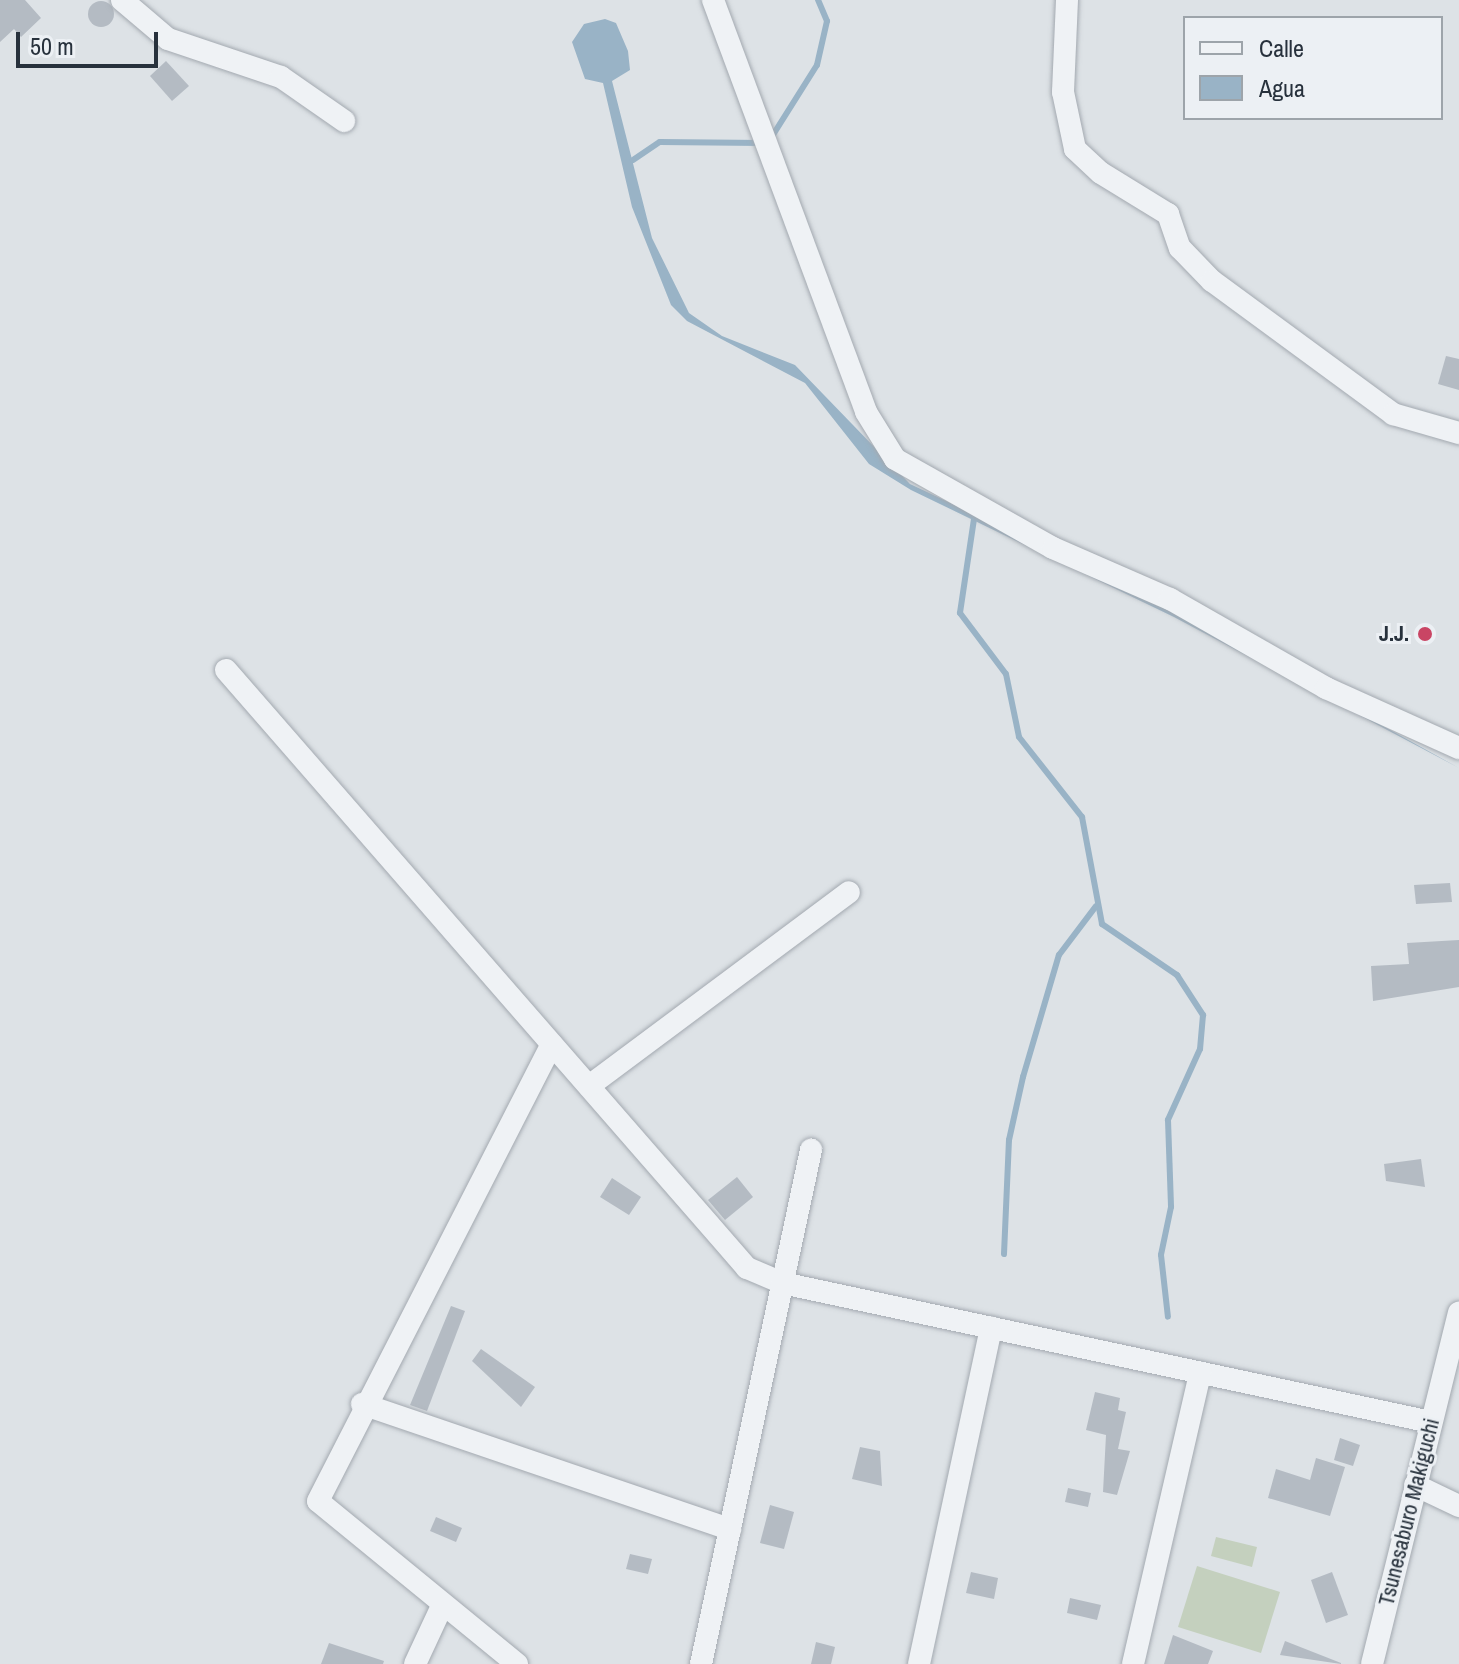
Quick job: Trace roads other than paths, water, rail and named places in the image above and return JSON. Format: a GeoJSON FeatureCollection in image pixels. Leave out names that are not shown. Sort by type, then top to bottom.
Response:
{"type":"FeatureCollection","features":[{"type":"Feature","properties":{"kind":"street"},"geometry":{"type":"LineString","coordinates":[[122,0],[168,39],[281,77],[344,121]]}},
{"type":"Feature","properties":{"kind":"street"},"geometry":{"type":"LineString","coordinates":[[713,0],[866,412],[895,459],[1053,548],[1170,599],[1326,688],[1459,748]]}},
{"type":"Feature","properties":{"kind":"street"},"geometry":{"type":"LineString","coordinates":[[1067,0],[1063,92],[1075,149],[1168,214],[1180,248],[1236,299],[1393,414],[1459,433]]}},
{"type":"Feature","properties":{"kind":"street"},"geometry":{"type":"LineString","coordinates":[[226,670],[747,1268],[782,1283],[1431,1422]]}},
{"type":"Feature","properties":{"kind":"street"},"geometry":{"type":"LineString","coordinates":[[589,1086],[849,892]]}},
{"type":"Feature","properties":{"kind":"street"},"geometry":{"type":"LineString","coordinates":[[517,1664],[318,1501],[362,1404],[552,1044]]}},
{"type":"Feature","properties":{"kind":"street"},"geometry":{"type":"LineString","coordinates":[[701,1664],[811,1150]]}},
{"type":"Feature","properties":{"kind":"street","name":"Tsunesaburo Makiguchi"},"geometry":{"type":"LineString","coordinates":[[1372,1664],[1459,1313]]}},
{"type":"Feature","properties":{"kind":"street"},"geometry":{"type":"LineString","coordinates":[[919,1664],[991,1328]]}},
{"type":"Feature","properties":{"kind":"street"},"geometry":{"type":"LineString","coordinates":[[1133,1664],[1200,1373]]}},
{"type":"Feature","properties":{"kind":"street"},"geometry":{"type":"LineString","coordinates":[[362,1404],[730,1529]]}},
{"type":"Feature","properties":{"kind":"street"},"geometry":{"type":"LineString","coordinates":[[1415,1485],[1459,1506]]}},
{"type":"Feature","properties":{"kind":"street"},"geometry":{"type":"LineString","coordinates":[[415,1664],[443,1604]]}},
{"type":"Feature","properties":{"kind":"water"},"geometry":{"type":"Polygon","coordinates":[[[605,19],[616,23],[628,51],[630,70],[612,81],[652,238],[689,313],[722,336],[795,365],[910,484],[1146,595],[1459,768],[1174,617],[911,490],[869,464],[805,383],[687,321],[671,305],[632,207],[603,83],[585,79],[572,42],[584,24],[605,19]]]}},
{"type":"Feature","properties":{"kind":"waterway"},"geometry":{"type":"LineString","coordinates":[[771,138],[817,65],[827,21],[818,0]]}},
{"type":"Feature","properties":{"kind":"waterway"},"geometry":{"type":"LineString","coordinates":[[633,160],[660,142],[762,143]]}},
{"type":"Feature","properties":{"kind":"waterway"},"geometry":{"type":"LineString","coordinates":[[974,519],[960,613],[1006,674],[1019,737],[1082,817],[1102,924],[1177,975],[1203,1015],[1200,1049],[1168,1120],[1171,1207],[1161,1255],[1168,1317]]}},
{"type":"Feature","properties":{"kind":"waterway"},"geometry":{"type":"LineString","coordinates":[[1004,1254],[1009,1140],[1023,1077],[1059,955],[1096,906]]}},
{"type":"Feature","properties":{"kind":"place","name":"J.J."},"geometry":{"type":"Point","coordinates":[1425,634]}}]}
